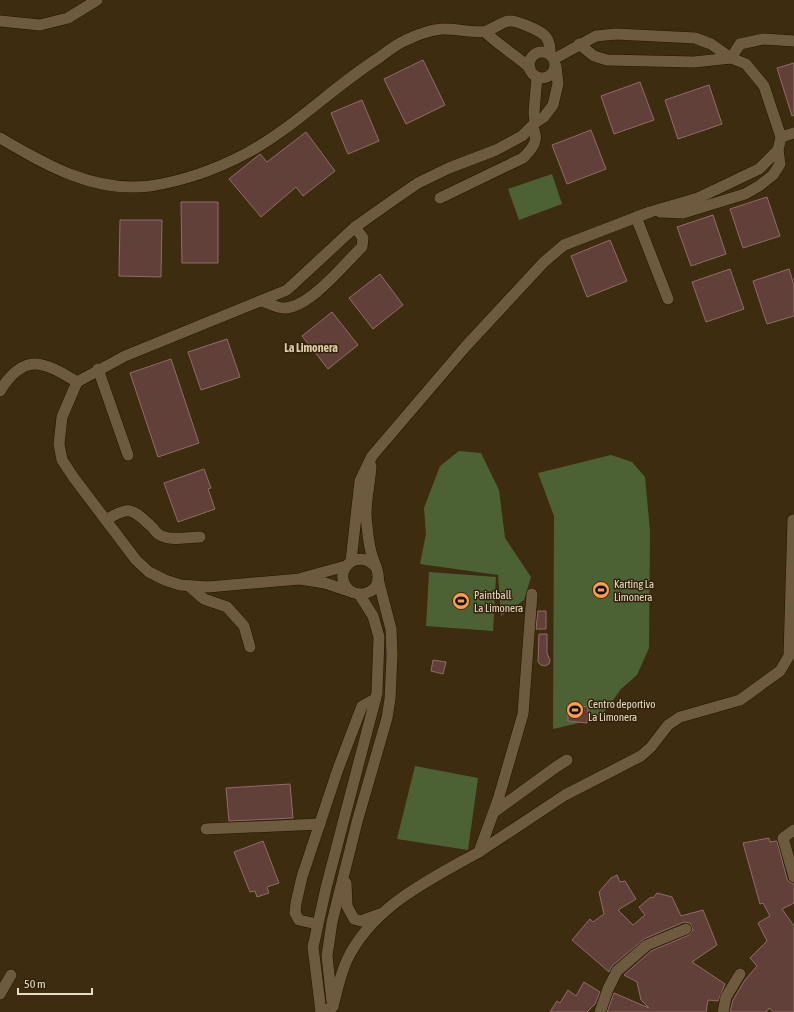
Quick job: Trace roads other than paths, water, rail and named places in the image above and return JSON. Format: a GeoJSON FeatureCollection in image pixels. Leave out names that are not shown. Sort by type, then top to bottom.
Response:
{"type":"FeatureCollection","features":[{"type":"Feature","properties":{"kind":"street"},"geometry":{"type":"LineString","coordinates":[[0,21],[40,25],[68,18],[97,0]]}},
{"type":"Feature","properties":{"kind":"street"},"geometry":{"type":"LineString","coordinates":[[0,138],[52,168],[82,179],[123,187],[149,186],[222,166],[258,147],[282,131],[370,63],[403,42],[442,28],[485,32],[510,21],[527,25],[546,37],[550,46],[558,84],[556,98],[553,105],[544,117],[534,124],[522,136],[496,150],[450,168],[418,183],[355,227],[296,283],[286,290],[125,356],[98,369],[77,382],[62,417],[59,444],[62,460],[136,560],[149,572],[165,580],[189,586],[208,587],[300,579],[325,583],[355,593],[364,594],[374,589],[378,579]]}},
{"type":"Feature","properties":{"kind":"street"},"geometry":{"type":"LineString","coordinates":[[440,198],[522,158],[533,148],[536,140],[534,112],[537,77],[530,68],[514,54],[498,44],[485,32]]}},
{"type":"Feature","properties":{"kind":"street"},"geometry":{"type":"LineString","coordinates":[[553,60],[579,44],[596,36],[616,34],[695,38],[711,44],[731,58],[746,64],[764,86],[781,137],[778,150],[780,164],[773,175],[760,186],[745,194],[682,213],[650,212]]}},
{"type":"Feature","properties":{"kind":"street"},"geometry":{"type":"LineString","coordinates":[[731,58],[740,44],[764,39],[794,41]]}},
{"type":"Feature","properties":{"kind":"street"},"geometry":{"type":"LineString","coordinates":[[579,44],[594,56],[607,60],[694,62],[731,58]]}},
{"type":"Feature","properties":{"kind":"street"},"geometry":{"type":"LineString","coordinates":[[530,68],[530,60],[535,54],[543,52],[553,60]]}},
{"type":"Feature","properties":{"kind":"street"},"geometry":{"type":"LineString","coordinates":[[537,77],[549,77],[553,74],[553,60]]}},
{"type":"Feature","properties":{"kind":"street"},"geometry":{"type":"LineString","coordinates":[[781,137],[794,133]]}},
{"type":"Feature","properties":{"kind":"street"},"geometry":{"type":"LineString","coordinates":[[334,1009],[321,1012],[313,947],[317,924],[375,699],[379,671],[379,637],[373,616],[355,593],[347,588],[343,578],[348,564],[360,481],[372,456],[466,346],[552,255],[564,245],[650,212],[698,198],[759,169],[778,150]]}},
{"type":"Feature","properties":{"kind":"street"},"geometry":{"type":"LineString","coordinates":[[636,217],[668,299]]}},
{"type":"Feature","properties":{"kind":"street"},"geometry":{"type":"LineString","coordinates":[[262,301],[282,308],[299,305],[312,296],[362,246],[363,238],[355,227]]}},
{"type":"Feature","properties":{"kind":"street"},"geometry":{"type":"LineString","coordinates":[[0,391],[13,372],[25,365],[43,365],[57,370],[77,382]]}},
{"type":"Feature","properties":{"kind":"street"},"geometry":{"type":"LineString","coordinates":[[98,369],[128,455]]}},
{"type":"Feature","properties":{"kind":"street"},"geometry":{"type":"LineString","coordinates":[[334,1009],[327,956],[332,922],[357,822],[387,718],[390,699],[392,655],[391,629],[369,543],[366,515],[372,456]]}},
{"type":"Feature","properties":{"kind":"street"},"geometry":{"type":"LineString","coordinates":[[106,520],[120,511],[130,509],[136,512],[161,536],[170,538],[200,537]]}},
{"type":"Feature","properties":{"kind":"street"},"geometry":{"type":"LineString","coordinates":[[334,1009],[346,962],[353,948],[380,914],[427,881],[479,852],[565,795],[641,756],[668,725],[680,717],[740,700],[780,671],[789,656],[793,520]]}},
{"type":"Feature","properties":{"kind":"street"},"geometry":{"type":"LineString","coordinates":[[300,579],[348,564],[356,559],[366,560],[375,566]]}},
{"type":"Feature","properties":{"kind":"street"},"geometry":{"type":"LineString","coordinates":[[189,586],[204,599],[228,607],[244,626],[250,647]]}},
{"type":"Feature","properties":{"kind":"street"},"geometry":{"type":"LineString","coordinates":[[479,852],[494,813],[523,714],[532,594]]}},
{"type":"Feature","properties":{"kind":"street"},"geometry":{"type":"LineString","coordinates":[[317,924],[298,920],[295,913],[302,876],[362,706],[375,699]]}},
{"type":"Feature","properties":{"kind":"street"},"geometry":{"type":"LineString","coordinates":[[494,813],[567,760]]}},
{"type":"Feature","properties":{"kind":"street"},"geometry":{"type":"LineString","coordinates":[[206,829],[320,824]]}},
{"type":"Feature","properties":{"kind":"street"},"geometry":{"type":"LineString","coordinates":[[794,830],[783,838],[794,877]]}},
{"type":"Feature","properties":{"kind":"street"},"geometry":{"type":"LineString","coordinates":[[345,872],[347,906],[351,916],[361,920],[380,914]]}},
{"type":"Feature","properties":{"kind":"street"},"geometry":{"type":"LineString","coordinates":[[600,1012],[608,989],[617,971],[647,945],[686,929]]}},
{"type":"Feature","properties":{"kind":"street"},"geometry":{"type":"LineString","coordinates":[[723,1012],[726,997],[740,974]]}},
{"type":"Feature","properties":{"kind":"street"},"geometry":{"type":"LineString","coordinates":[[0,994],[11,975]]}},
{"type":"Feature","properties":{"kind":"place","name":"Karting La Limonera"},"geometry":{"type":"Point","coordinates":[601,590]}},
{"type":"Feature","properties":{"kind":"place","name":"Paintball La Limonera"},"geometry":{"type":"Point","coordinates":[461,601]}},
{"type":"Feature","properties":{"kind":"place","name":"Centro deportivo La Limonera"},"geometry":{"type":"Point","coordinates":[575,710]}},
{"type":"Feature","properties":{"kind":"district","name":"La Limonera"},"geometry":{"type":"Point","coordinates":[311,348]}}]}
